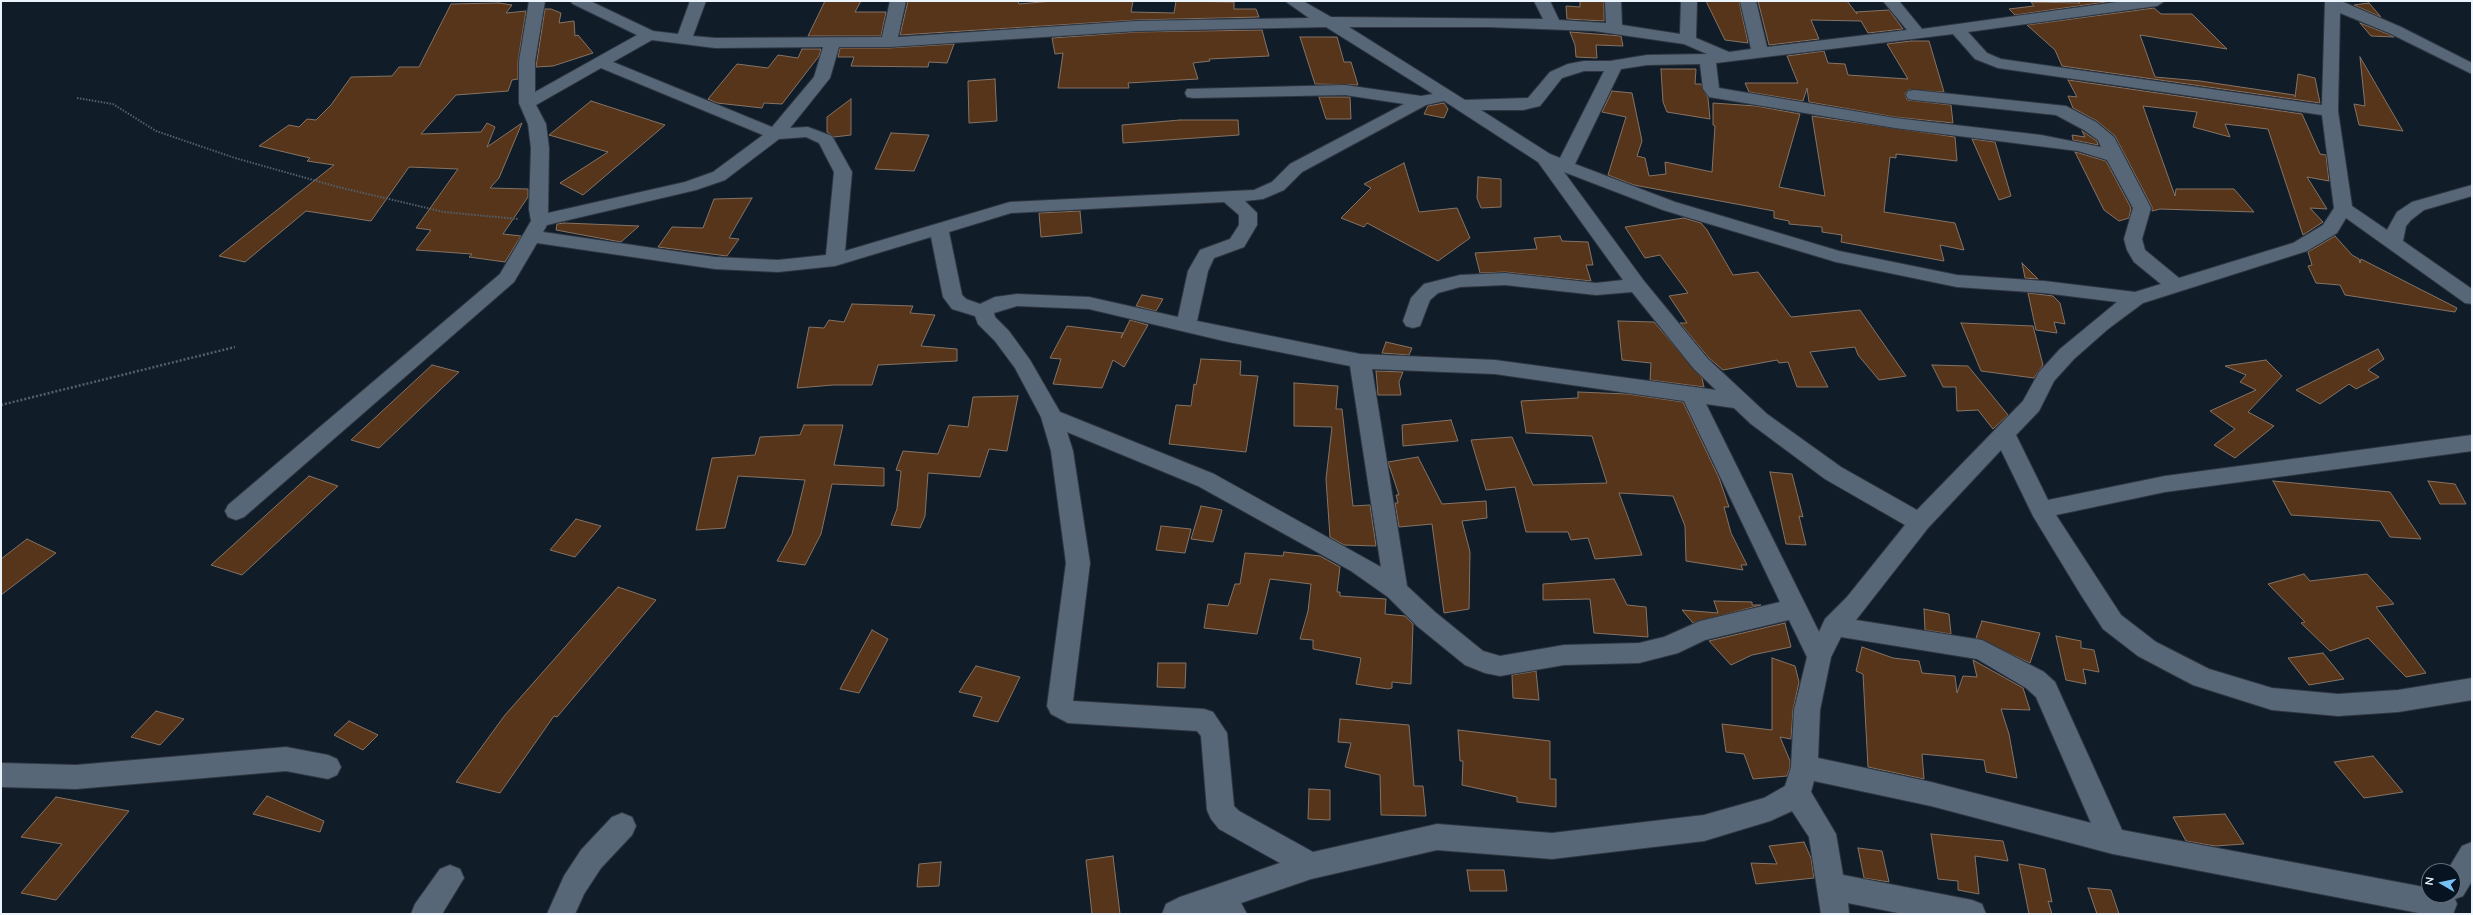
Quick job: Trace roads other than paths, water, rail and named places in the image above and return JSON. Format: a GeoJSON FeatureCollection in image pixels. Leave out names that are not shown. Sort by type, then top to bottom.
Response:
{"type":"FeatureCollection","features":[{"type":"Feature","properties":{"kind":"street"},"geometry":{"type":"LineString","coordinates":[[236,511],[507,278],[536,229],[540,156],[537,124],[527,103],[527,61],[537,1]]}},
{"type":"Feature","properties":{"kind":"street"},"geometry":{"type":"LineString","coordinates":[[578,1],[649,35],[683,40],[832,43],[889,42],[1137,26],[1327,22],[1554,25],[1614,28],[1688,40],[1727,57]]}},
{"type":"Feature","properties":{"kind":"street"},"geometry":{"type":"LineString","coordinates":[[683,40],[698,1]]}},
{"type":"Feature","properties":{"kind":"street"},"geometry":{"type":"LineString","coordinates":[[889,42],[898,1]]}},
{"type":"Feature","properties":{"kind":"street"},"geometry":{"type":"LineString","coordinates":[[1292,1],[1327,22],[1353,35],[1544,158],[1669,206],[1836,256],[1957,281],[2044,287],[2136,298]]}},
{"type":"Feature","properties":{"kind":"street"},"geometry":{"type":"LineString","coordinates":[[1542,1],[1554,25]]}},
{"type":"Feature","properties":{"kind":"street"},"geometry":{"type":"LineString","coordinates":[[1613,1],[1614,28]]}},
{"type":"Feature","properties":{"kind":"street"},"geometry":{"type":"LineString","coordinates":[[1688,40],[1689,1]]}},
{"type":"Feature","properties":{"kind":"street"},"geometry":{"type":"LineString","coordinates":[[1748,1],[1760,53]]}},
{"type":"Feature","properties":{"kind":"street"},"geometry":{"type":"LineString","coordinates":[[1891,1],[1918,34]]}},
{"type":"Feature","properties":{"kind":"street"},"geometry":{"type":"LineString","coordinates":[[1193,93],[1345,90],[1421,101],[1452,100],[1523,105],[1534,102],[1556,75],[1568,69],[1584,66],[1614,66],[1624,61],[1707,59],[1727,57],[1957,29],[2157,1]]}},
{"type":"Feature","properties":{"kind":"street"},"geometry":{"type":"LineString","coordinates":[[1183,910],[1311,866],[1437,837],[1552,846],[1704,828],[1770,809],[1797,794],[1804,767],[1807,710],[1819,657],[1834,626],[1856,604],[1920,522],[1967,471],[2005,435],[2031,406],[2046,377],[2067,354],[2101,324],[2136,298],[2248,265],[2300,247],[2330,229],[2343,208],[2330,111],[2334,3],[2395,30],[2472,69]]}},
{"type":"Feature","properties":{"kind":"street"},"geometry":{"type":"LineString","coordinates":[[1957,29],[1981,56],[1998,63],[2330,111]]}},
{"type":"Feature","properties":{"kind":"street"},"geometry":{"type":"LineString","coordinates":[[527,103],[649,35]]}},
{"type":"Feature","properties":{"kind":"street"},"geometry":{"type":"LineString","coordinates":[[536,229],[690,186],[719,176],[775,134],[822,78],[832,43]]}},
{"type":"Feature","properties":{"kind":"street"},"geometry":{"type":"LineString","coordinates":[[1707,59],[1711,89],[1715,93],[1895,123],[2049,141],[2080,146],[2114,156]]}},
{"type":"Feature","properties":{"kind":"street"},"geometry":{"type":"LineString","coordinates":[[600,62],[775,134],[808,132],[826,140],[844,172],[835,260]]}},
{"type":"Feature","properties":{"kind":"street"},"geometry":{"type":"LineString","coordinates":[[1565,167],[1614,66]]}},
{"type":"Feature","properties":{"kind":"street"},"geometry":{"type":"LineString","coordinates":[[1914,95],[2060,110],[2090,126],[2105,137],[2114,156],[2137,195],[2142,208],[2132,239],[2136,250],[2141,258],[2176,285]]}},
{"type":"Feature","properties":{"kind":"street"},"geometry":{"type":"LineString","coordinates":[[536,229],[715,263],[778,266],[835,260],[1010,208],[1257,195],[1278,186],[1296,168],[1421,101]]}},
{"type":"Feature","properties":{"kind":"street"},"geometry":{"type":"LineString","coordinates":[[1544,158],[1637,285],[1701,364],[1739,401],[1759,419],[1834,473],[1872,497],[1920,522]]}},
{"type":"Feature","properties":{"kind":"street"},"geometry":{"type":"LineString","coordinates":[[2393,242],[2397,225],[2404,216],[2418,206],[2472,190]]}},
{"type":"Feature","properties":{"kind":"street"},"geometry":{"type":"LineString","coordinates":[[1186,325],[1198,271],[1207,254],[1236,244],[1248,225],[1248,213],[1228,196]]}},
{"type":"Feature","properties":{"kind":"street"},"geometry":{"type":"LineString","coordinates":[[2343,208],[2472,298]]}},
{"type":"Feature","properties":{"kind":"street"},"geometry":{"type":"LineString","coordinates":[[939,229],[953,297],[959,304],[984,312]]}},
{"type":"Feature","properties":{"kind":"street"},"geometry":{"type":"LineString","coordinates":[[1413,321],[1422,298],[1431,288],[1460,280],[1505,279],[1596,289],[1637,285]]}},
{"type":"Feature","properties":{"kind":"street"},"geometry":{"type":"LineString","coordinates":[[984,312],[987,308],[1002,302],[1043,299],[1114,307],[1186,325],[1360,361],[1495,367],[1739,401]]}},
{"type":"Feature","properties":{"kind":"street"},"geometry":{"type":"LineString","coordinates":[[984,312],[985,319],[1002,336],[1023,365],[1052,417],[1062,451],[1078,563],[1060,706],[1068,712],[1204,720],[1214,733],[1221,810],[1229,820],[1311,866]]}},
{"type":"Feature","properties":{"kind":"street"},"geometry":{"type":"LineString","coordinates":[[1360,361],[1396,590]]}},
{"type":"Feature","properties":{"kind":"street"},"geometry":{"type":"LineString","coordinates":[[1691,394],[1819,657]]}},
{"type":"Feature","properties":{"kind":"street"},"geometry":{"type":"LineString","coordinates":[[1052,417],[1206,480],[1359,564],[1396,590],[1426,619],[1474,658],[1485,663],[1500,666],[1564,655],[1639,653],[1669,646],[1700,631],[1796,608]]}},
{"type":"Feature","properties":{"kind":"street"},"geometry":{"type":"LineString","coordinates":[[2005,435],[2022,466],[2041,510],[2112,622],[2147,649],[2202,677],[2272,699],[2338,705],[2398,701],[2472,689]]}},
{"type":"Feature","properties":{"kind":"street"},"geometry":{"type":"LineString","coordinates":[[2041,510],[2165,484],[2472,443]]}},
{"type":"Feature","properties":{"kind":"street"},"geometry":{"type":"LineString","coordinates":[[1834,626],[1982,650],[2035,680],[2046,690],[2113,841]]}},
{"type":"Feature","properties":{"kind":"street"},"geometry":{"type":"LineString","coordinates":[[1,775],[76,777],[286,758],[328,767]]}},
{"type":"Feature","properties":{"kind":"street"},"geometry":{"type":"LineString","coordinates":[[1804,767],[1931,794],[2113,841],[2260,871],[2421,882]]}},
{"type":"Feature","properties":{"kind":"street"},"geometry":{"type":"LineString","coordinates":[[1797,794],[1822,834],[1835,914]]}},
{"type":"Feature","properties":{"kind":"street"},"geometry":{"type":"LineString","coordinates":[[561,914],[574,885],[591,859],[622,826]]}},
{"type":"Feature","properties":{"kind":"street"},"geometry":{"type":"LineString","coordinates":[[425,914],[450,878]]}},
{"type":"Feature","properties":{"kind":"street"},"geometry":{"type":"LineString","coordinates":[[1830,886],[1972,914]]}},
{"type":"Feature","properties":{"kind":"street"},"geometry":{"type":"LineString","coordinates":[[1183,910],[1233,914]]}}]}
